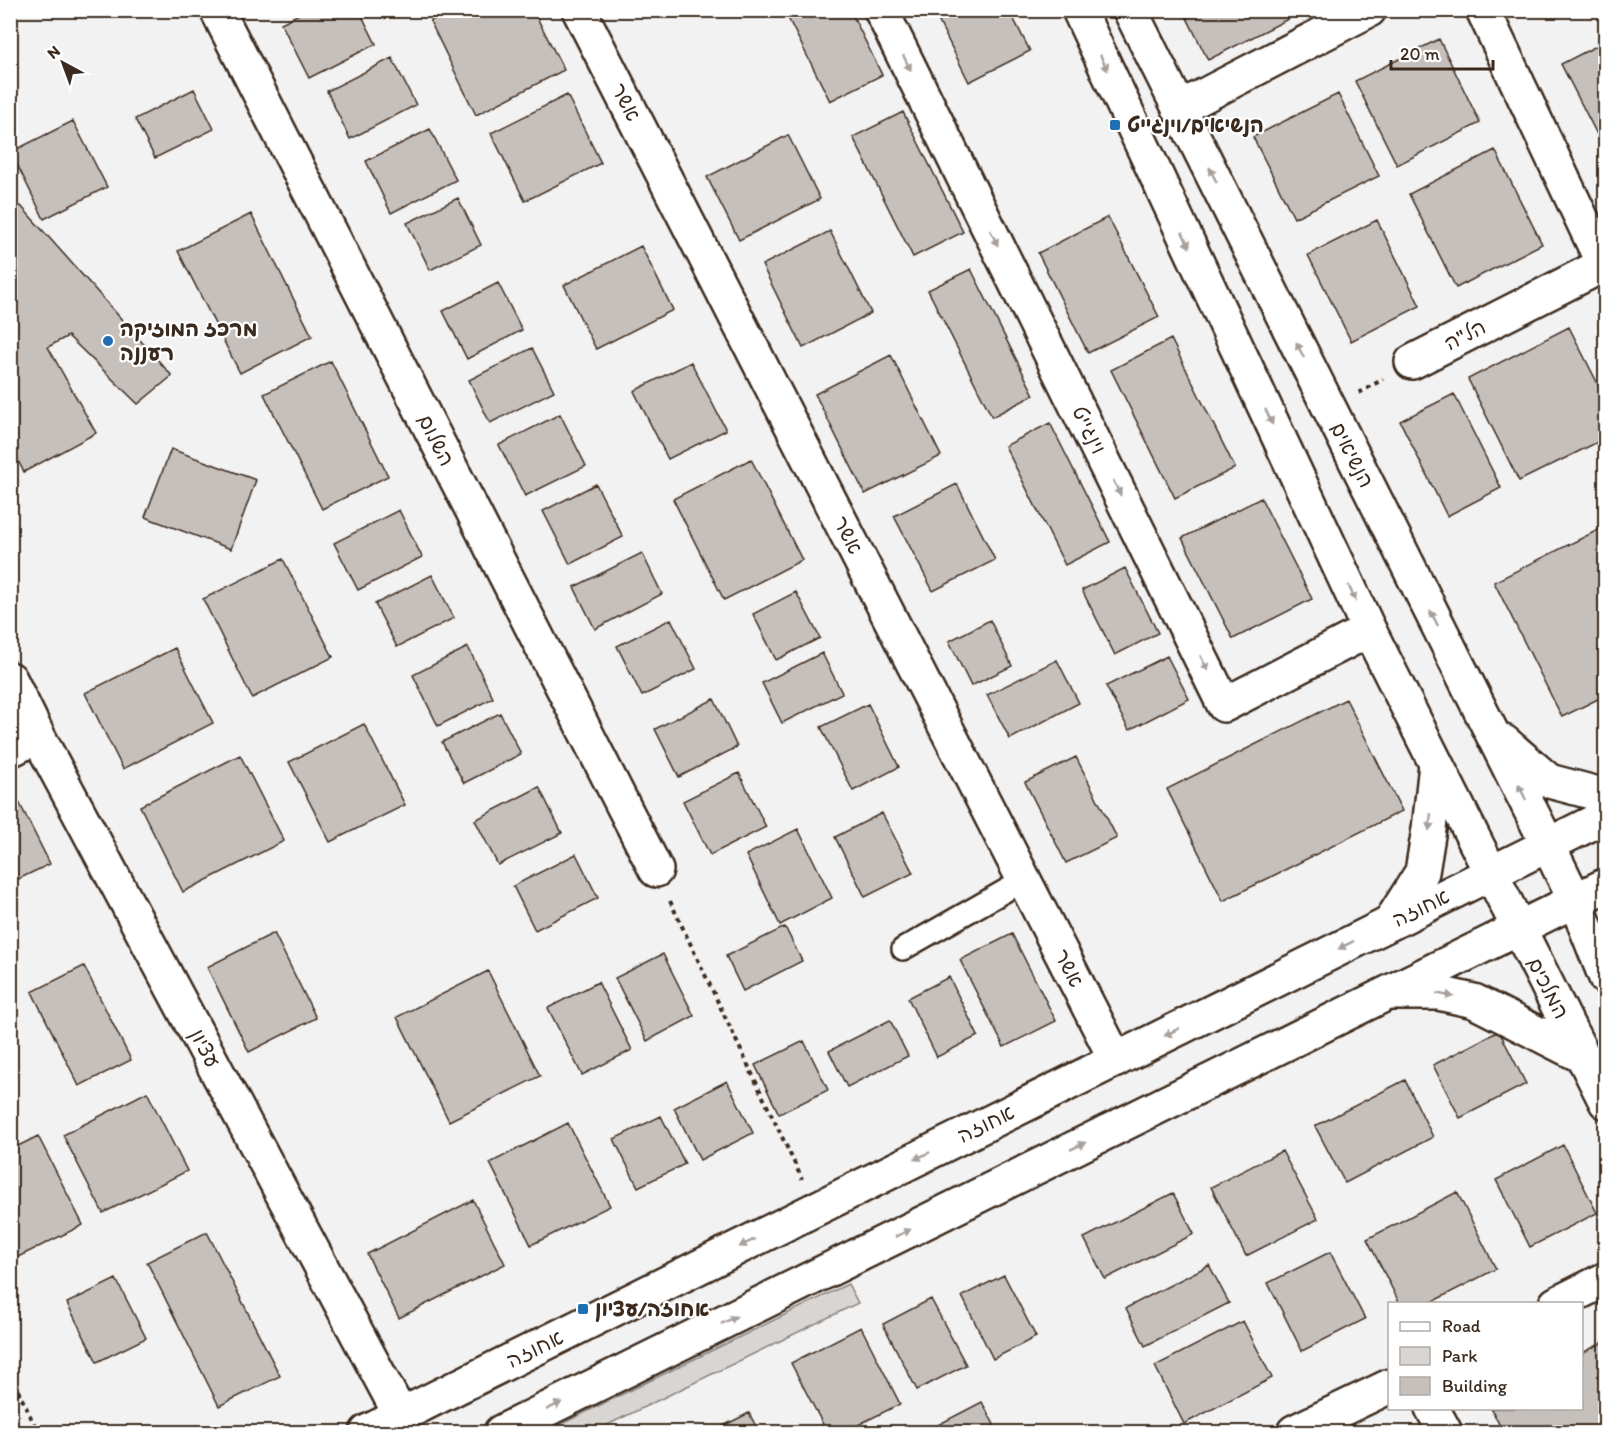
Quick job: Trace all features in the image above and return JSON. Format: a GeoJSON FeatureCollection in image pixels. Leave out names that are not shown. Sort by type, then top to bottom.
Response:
{"type":"FeatureCollection","features":[{"type":"Feature","properties":{"kind":"street","name":"השלום"},"geometry":{"type":"LineString","coordinates":[[217,10],[656,870]]}},
{"type":"Feature","properties":{"kind":"street","name":"אשר"},"geometry":{"type":"LineString","coordinates":[[579,10],[1116,1060]]}},
{"type":"Feature","properties":{"kind":"street","name":"וינגייט"},"geometry":{"type":"LineString","coordinates":[[881,10],[1224,705],[1369,630]]}},
{"type":"Feature","properties":{"kind":"street"},"geometry":{"type":"LineString","coordinates":[[1079,10],[1369,630],[1491,873]]}},
{"type":"Feature","properties":{"kind":"street","name":"הנשיאים"},"geometry":{"type":"LineString","coordinates":[[1130,10],[1575,900]]}},
{"type":"Feature","properties":{"kind":"street"},"geometry":{"type":"LineString","coordinates":[[1180,108],[1369,10]]}},
{"type":"Feature","properties":{"kind":"street","name":"הל\"ה"},"geometry":{"type":"LineString","coordinates":[[1412,362],[1604,267],[1483,10]]}},
{"type":"Feature","properties":{"kind":"street","name":"עציון"},"geometry":{"type":"LineString","coordinates":[[10,680],[24,743],[400,1416]]}},
{"type":"Feature","properties":{"kind":"street"},"geometry":{"type":"LineString","coordinates":[[1490,729],[1549,782],[1605,796]]}},
{"type":"Feature","properties":{"kind":"street"},"geometry":{"type":"LineString","coordinates":[[1390,923],[1422,872],[1436,764]]}},
{"type":"Feature","properties":{"kind":"street","name":"אחוזה"},"geometry":{"type":"LineString","coordinates":[[367,1432],[1605,816]]}},
{"type":"Feature","properties":{"kind":"street","name":"המלכים"},"geometry":{"type":"LineString","coordinates":[[1491,873],[1605,1102]]}},
{"type":"Feature","properties":{"kind":"street"},"geometry":{"type":"LineString","coordinates":[[501,1432],[1605,885]]}},
{"type":"Feature","properties":{"kind":"street"},"geometry":{"type":"LineString","coordinates":[[1575,900],[1605,978]]}},
{"type":"Feature","properties":{"kind":"street"},"geometry":{"type":"LineString","coordinates":[[1387,993],[1438,993],[1474,1001],[1582,1056]]}},
{"type":"Feature","properties":{"kind":"street"},"geometry":{"type":"LineString","coordinates":[[1560,1302],[1605,1279]]}},
{"type":"Feature","properties":{"kind":"street"},"geometry":{"type":"LineString","coordinates":[[1294,1432],[1388,1386]]}},
{"type":"Feature","properties":{"kind":"street"},"geometry":{"type":"LineString","coordinates":[[1433,1410],[1444,1432]]}},
{"type":"Feature","properties":{"kind":"lane"},"geometry":{"type":"LineString","coordinates":[[903,949],[1024,880]]}},
{"type":"Feature","properties":{"kind":"path"},"geometry":{"type":"LineString","coordinates":[[1330,411],[1412,362]]}},
{"type":"Feature","properties":{"kind":"path"},"geometry":{"type":"LineString","coordinates":[[656,870],[803,1181]]}},
{"type":"Feature","properties":{"kind":"path"},"geometry":{"type":"LineString","coordinates":[[10,1374],[38,1432]]}},
{"type":"Feature","properties":{"kind":"green space"},"geometry":{"type":"Polygon","coordinates":[[[848,1284],[858,1303],[593,1432],[545,1432],[848,1284]]]}},
{"type":"Feature","properties":{"kind":"building"},"geometry":{"type":"Polygon","coordinates":[[[307,10],[359,10],[376,44],[309,78],[281,23],[307,10]]]}},
{"type":"Feature","properties":{"kind":"building"},"geometry":{"type":"Polygon","coordinates":[[[451,10],[533,10],[564,70],[476,115],[430,21],[451,10]]]}},
{"type":"Feature","properties":{"kind":"building"},"geometry":{"type":"Polygon","coordinates":[[[784,10],[850,10],[882,75],[830,101],[784,10]]]}},
{"type":"Feature","properties":{"kind":"building"},"geometry":{"type":"Polygon","coordinates":[[[933,10],[1009,10],[1030,51],[969,82],[933,10]]]}},
{"type":"Feature","properties":{"kind":"building"},"geometry":{"type":"Polygon","coordinates":[[[1183,10],[1291,10],[1294,16],[1208,60],[1183,10]]]}},
{"type":"Feature","properties":{"kind":"building"},"geometry":{"type":"Polygon","coordinates":[[[1439,39],[1480,123],[1397,165],[1355,81],[1439,39]]]}},
{"type":"Feature","properties":{"kind":"building"},"geometry":{"type":"Polygon","coordinates":[[[1606,41],[1606,152],[1561,64],[1606,41]]]}},
{"type":"Feature","properties":{"kind":"building"},"geometry":{"type":"Polygon","coordinates":[[[392,58],[416,105],[350,139],[327,91],[392,58]]]}},
{"type":"Feature","properties":{"kind":"building"},"geometry":{"type":"Polygon","coordinates":[[[194,89],[214,129],[155,158],[135,119],[194,89]]]}},
{"type":"Feature","properties":{"kind":"building"},"geometry":{"type":"Polygon","coordinates":[[[1338,94],[1379,176],[1294,218],[1253,137],[1338,94]]]}},
{"type":"Feature","properties":{"kind":"building"},"geometry":{"type":"Polygon","coordinates":[[[567,95],[601,163],[525,201],[491,133],[567,95]]]}},
{"type":"Feature","properties":{"kind":"building"},"geometry":{"type":"Polygon","coordinates":[[[903,112],[963,232],[913,257],[853,137],[903,112]]]}},
{"type":"Feature","properties":{"kind":"building"},"geometry":{"type":"Polygon","coordinates":[[[73,121],[107,187],[44,219],[11,152],[73,121]]]}},
{"type":"Feature","properties":{"kind":"building"},"geometry":{"type":"Polygon","coordinates":[[[430,129],[456,180],[391,213],[366,161],[430,129]]]}},
{"type":"Feature","properties":{"kind":"building"},"geometry":{"type":"Polygon","coordinates":[[[788,135],[820,199],[739,240],[707,177],[788,135]]]}},
{"type":"Feature","properties":{"kind":"building"},"geometry":{"type":"Polygon","coordinates":[[[1495,150],[1542,244],[1456,288],[1409,194],[1495,150]]]}},
{"type":"Feature","properties":{"kind":"building"},"geometry":{"type":"Polygon","coordinates":[[[458,198],[481,245],[430,270],[407,223],[458,198]]]}},
{"type":"Feature","properties":{"kind":"building","name":"מרכז המוזיקה רעננה"},"geometry":{"type":"Polygon","coordinates":[[[21,206],[172,376],[138,404],[68,336],[48,347],[96,433],[24,472],[10,446],[10,211],[21,206]]]}},
{"type":"Feature","properties":{"kind":"building"},"geometry":{"type":"Polygon","coordinates":[[[251,214],[312,336],[240,373],[178,251],[251,214]]]}},
{"type":"Feature","properties":{"kind":"building"},"geometry":{"type":"Polygon","coordinates":[[[1108,217],[1159,317],[1088,353],[1038,253],[1108,217]]]}},
{"type":"Feature","properties":{"kind":"building"},"geometry":{"type":"Polygon","coordinates":[[[1377,220],[1420,306],[1351,341],[1308,255],[1377,220]]]}},
{"type":"Feature","properties":{"kind":"building"},"geometry":{"type":"Polygon","coordinates":[[[830,231],[871,313],[803,348],[762,265],[830,231]]]}},
{"type":"Feature","properties":{"kind":"building"},"geometry":{"type":"Polygon","coordinates":[[[641,246],[673,310],[596,349],[564,285],[641,246]]]}},
{"type":"Feature","properties":{"kind":"building"},"geometry":{"type":"Polygon","coordinates":[[[971,269],[1034,395],[992,417],[928,290],[971,269]]]}},
{"type":"Feature","properties":{"kind":"building"},"geometry":{"type":"Polygon","coordinates":[[[498,283],[522,330],[467,359],[443,311],[498,283]]]}},
{"type":"Feature","properties":{"kind":"building"},"geometry":{"type":"Polygon","coordinates":[[[1569,327],[1606,400],[1606,438],[1519,481],[1468,379],[1569,327]]]}},
{"type":"Feature","properties":{"kind":"building"},"geometry":{"type":"Polygon","coordinates":[[[1171,339],[1235,468],[1175,498],[1111,370],[1171,339]]]}},
{"type":"Feature","properties":{"kind":"building"},"geometry":{"type":"Polygon","coordinates":[[[532,348],[554,391],[490,423],[469,380],[532,348]]]}},
{"type":"Feature","properties":{"kind":"building"},"geometry":{"type":"Polygon","coordinates":[[[891,355],[941,456],[865,494],[815,394],[891,355]]]}},
{"type":"Feature","properties":{"kind":"building"},"geometry":{"type":"Polygon","coordinates":[[[331,361],[388,476],[322,509],[264,394],[331,361]]]}},
{"type":"Feature","properties":{"kind":"building"},"geometry":{"type":"Polygon","coordinates":[[[691,362],[726,430],[668,459],[634,391],[691,362]]]}},
{"type":"Feature","properties":{"kind":"building"},"geometry":{"type":"Polygon","coordinates":[[[1454,394],[1501,488],[1447,516],[1400,421],[1454,394]]]}},
{"type":"Feature","properties":{"kind":"building"},"geometry":{"type":"Polygon","coordinates":[[[560,414],[586,466],[525,496],[499,445],[560,414]]]}},
{"type":"Feature","properties":{"kind":"building"},"geometry":{"type":"Polygon","coordinates":[[[1050,423],[1110,542],[1065,565],[1005,446],[1050,423]]]}},
{"type":"Feature","properties":{"kind":"building"},"geometry":{"type":"Polygon","coordinates":[[[171,449],[256,480],[231,549],[145,517],[171,449]]]}},
{"type":"Feature","properties":{"kind":"building"},"geometry":{"type":"Polygon","coordinates":[[[751,459],[802,560],[724,600],[673,499],[751,459]]]}},
{"type":"Feature","properties":{"kind":"building"},"geometry":{"type":"Polygon","coordinates":[[[596,484],[623,537],[570,564],[543,511],[596,484]]]}},
{"type":"Feature","properties":{"kind":"building"},"geometry":{"type":"Polygon","coordinates":[[[957,484],[995,560],[933,591],[894,516],[957,484]]]}},
{"type":"Feature","properties":{"kind":"building"},"geometry":{"type":"Polygon","coordinates":[[[1261,498],[1312,599],[1233,639],[1182,538],[1261,498]]]}},
{"type":"Feature","properties":{"kind":"building"},"geometry":{"type":"Polygon","coordinates":[[[399,510],[422,557],[358,590],[334,543],[399,510]]]}},
{"type":"Feature","properties":{"kind":"building"},"geometry":{"type":"Polygon","coordinates":[[[1606,526],[1606,695],[1562,717],[1494,582],[1606,526]]]}},
{"type":"Feature","properties":{"kind":"building"},"geometry":{"type":"Polygon","coordinates":[[[642,553],[662,594],[595,629],[574,587],[642,553]]]}},
{"type":"Feature","properties":{"kind":"building"},"geometry":{"type":"Polygon","coordinates":[[[283,559],[333,657],[252,698],[203,599],[283,559]]]}},
{"type":"Feature","properties":{"kind":"building"},"geometry":{"type":"Polygon","coordinates":[[[1125,568],[1158,633],[1115,655],[1082,590],[1125,568]]]}},
{"type":"Feature","properties":{"kind":"building"},"geometry":{"type":"Polygon","coordinates":[[[432,575],[454,618],[397,647],[375,604],[432,575]]]}},
{"type":"Feature","properties":{"kind":"building"},"geometry":{"type":"Polygon","coordinates":[[[796,592],[820,638],[776,660],[753,614],[796,592]]]}},
{"type":"Feature","properties":{"kind":"building"},"geometry":{"type":"Polygon","coordinates":[[[671,619],[696,669],[642,696],[617,646],[671,619]]]}},
{"type":"Feature","properties":{"kind":"building"},"geometry":{"type":"Polygon","coordinates":[[[990,620],[1012,666],[971,686],[949,641],[990,620]]]}},
{"type":"Feature","properties":{"kind":"building"},"geometry":{"type":"Polygon","coordinates":[[[468,647],[493,698],[438,726],[413,675],[468,647]]]}},
{"type":"Feature","properties":{"kind":"building"},"geometry":{"type":"Polygon","coordinates":[[[175,648],[213,723],[123,769],[85,693],[175,648]]]}},
{"type":"Feature","properties":{"kind":"building"},"geometry":{"type":"Polygon","coordinates":[[[822,653],[842,693],[782,723],[762,683],[822,653]]]}},
{"type":"Feature","properties":{"kind":"building"},"geometry":{"type":"Polygon","coordinates":[[[1167,656],[1189,699],[1129,730],[1106,686],[1167,656]]]}},
{"type":"Feature","properties":{"kind":"building"},"geometry":{"type":"Polygon","coordinates":[[[1057,660],[1079,703],[1010,739],[987,695],[1057,660]]]}},
{"type":"Feature","properties":{"kind":"building"},"geometry":{"type":"Polygon","coordinates":[[[714,699],[737,747],[679,777],[655,729],[714,699]]]}},
{"type":"Feature","properties":{"kind":"building"},"geometry":{"type":"Polygon","coordinates":[[[1346,699],[1402,811],[1223,901],[1167,789],[1346,699]]]}},
{"type":"Feature","properties":{"kind":"building"},"geometry":{"type":"Polygon","coordinates":[[[868,704],[899,767],[853,791],[821,727],[868,704]]]}},
{"type":"Feature","properties":{"kind":"building"},"geometry":{"type":"Polygon","coordinates":[[[500,713],[521,754],[464,783],[442,742],[500,713]]]}},
{"type":"Feature","properties":{"kind":"building"},"geometry":{"type":"Polygon","coordinates":[[[364,724],[405,805],[330,842],[289,762],[364,724]]]}},
{"type":"Feature","properties":{"kind":"building"},"geometry":{"type":"Polygon","coordinates":[[[240,755],[284,841],[183,892],[140,806],[240,755]]]}},
{"type":"Feature","properties":{"kind":"building"},"geometry":{"type":"Polygon","coordinates":[[[1076,757],[1117,838],[1066,863],[1025,782],[1076,757]]]}},
{"type":"Feature","properties":{"kind":"building"},"geometry":{"type":"Polygon","coordinates":[[[739,773],[766,827],[710,855],[683,801],[739,773]]]}},
{"type":"Feature","properties":{"kind":"building"},"geometry":{"type":"Polygon","coordinates":[[[539,787],[562,833],[498,865],[475,820],[539,787]]]}},
{"type":"Feature","properties":{"kind":"building"},"geometry":{"type":"Polygon","coordinates":[[[19,802],[50,864],[10,883],[10,806],[19,802]]]}},
{"type":"Feature","properties":{"kind":"building"},"geometry":{"type":"Polygon","coordinates":[[[882,813],[913,873],[865,897],[835,837],[882,813]]]}},
{"type":"Feature","properties":{"kind":"building"},"geometry":{"type":"Polygon","coordinates":[[[798,829],[832,898],[780,925],[746,855],[798,829]]]}},
{"type":"Feature","properties":{"kind":"building"},"geometry":{"type":"Polygon","coordinates":[[[576,854],[598,898],[535,930],[513,886],[576,854]]]}},
{"type":"Feature","properties":{"kind":"building"},"geometry":{"type":"Polygon","coordinates":[[[785,927],[802,961],[743,991],[726,956],[785,927]]]}},
{"type":"Feature","properties":{"kind":"building"},"geometry":{"type":"Polygon","coordinates":[[[274,933],[316,1018],[249,1052],[207,967],[274,933]]]}},
{"type":"Feature","properties":{"kind":"building"},"geometry":{"type":"Polygon","coordinates":[[[1012,934],[1056,1021],[1004,1047],[960,960],[1012,934]]]}},
{"type":"Feature","properties":{"kind":"building"},"geometry":{"type":"Polygon","coordinates":[[[663,954],[694,1016],[647,1041],[615,978],[663,954]]]}},
{"type":"Feature","properties":{"kind":"building"},"geometry":{"type":"Polygon","coordinates":[[[84,966],[131,1060],[79,1086],[32,992],[84,966]]]}},
{"type":"Feature","properties":{"kind":"building"},"geometry":{"type":"Polygon","coordinates":[[[488,971],[540,1076],[449,1121],[397,1017],[488,971]]]}},
{"type":"Feature","properties":{"kind":"building"},"geometry":{"type":"Polygon","coordinates":[[[949,977],[978,1036],[937,1057],[908,998],[949,977]]]}},
{"type":"Feature","properties":{"kind":"building"},"geometry":{"type":"Polygon","coordinates":[[[598,982],[632,1050],[582,1075],[548,1008],[598,982]]]}},
{"type":"Feature","properties":{"kind":"building"},"geometry":{"type":"Polygon","coordinates":[[[890,1020],[908,1056],[847,1087],[829,1051],[890,1020]]]}},
{"type":"Feature","properties":{"kind":"building"},"geometry":{"type":"Polygon","coordinates":[[[1499,1031],[1526,1084],[1460,1118],[1433,1065],[1499,1031]]]}},
{"type":"Feature","properties":{"kind":"building"},"geometry":{"type":"Polygon","coordinates":[[[804,1041],[828,1090],[779,1114],[755,1065],[804,1041]]]}},
{"type":"Feature","properties":{"kind":"building"},"geometry":{"type":"Polygon","coordinates":[[[1405,1080],[1433,1137],[1345,1183],[1315,1126],[1405,1080]]]}},
{"type":"Feature","properties":{"kind":"building"},"geometry":{"type":"Polygon","coordinates":[[[727,1081],[753,1133],[700,1160],[674,1108],[727,1081]]]}},
{"type":"Feature","properties":{"kind":"building"},"geometry":{"type":"Polygon","coordinates":[[[147,1092],[187,1171],[103,1213],[63,1135],[147,1092]]]}},
{"type":"Feature","properties":{"kind":"building"},"geometry":{"type":"Polygon","coordinates":[[[661,1116],[685,1164],[638,1187],[614,1139],[661,1116]]]}},
{"type":"Feature","properties":{"kind":"building"},"geometry":{"type":"Polygon","coordinates":[[[568,1123],[610,1206],[531,1245],[490,1163],[568,1123]]]}},
{"type":"Feature","properties":{"kind":"building"},"geometry":{"type":"Polygon","coordinates":[[[38,1136],[83,1225],[10,1261],[10,1150],[38,1136]]]}},
{"type":"Feature","properties":{"kind":"building"},"geometry":{"type":"Polygon","coordinates":[[[1563,1145],[1597,1213],[1530,1247],[1496,1180],[1563,1145]]]}},
{"type":"Feature","properties":{"kind":"building"},"geometry":{"type":"Polygon","coordinates":[[[1282,1151],[1318,1219],[1246,1256],[1211,1187],[1282,1151]]]}},
{"type":"Feature","properties":{"kind":"building"},"geometry":{"type":"Polygon","coordinates":[[[1457,1192],[1496,1269],[1432,1302],[1399,1302],[1367,1239],[1457,1192]]]}},
{"type":"Feature","properties":{"kind":"building"},"geometry":{"type":"Polygon","coordinates":[[[1173,1193],[1194,1234],[1105,1279],[1084,1238],[1173,1193]]]}},
{"type":"Feature","properties":{"kind":"building"},"geometry":{"type":"Polygon","coordinates":[[[473,1200],[505,1264],[399,1318],[367,1254],[473,1200]]]}},
{"type":"Feature","properties":{"kind":"building"},"geometry":{"type":"Polygon","coordinates":[[[207,1232],[280,1376],[219,1406],[147,1262],[207,1232]]]}},
{"type":"Feature","properties":{"kind":"building"},"geometry":{"type":"Polygon","coordinates":[[[1330,1252],[1365,1319],[1302,1351],[1268,1283],[1330,1252]]]}},
{"type":"Feature","properties":{"kind":"building"},"geometry":{"type":"Polygon","coordinates":[[[1209,1265],[1229,1303],[1145,1346],[1126,1308],[1209,1265]]]}},
{"type":"Feature","properties":{"kind":"building"},"geometry":{"type":"Polygon","coordinates":[[[1004,1275],[1036,1337],[993,1359],[962,1296],[1004,1275]]]}},
{"type":"Feature","properties":{"kind":"building"},"geometry":{"type":"Polygon","coordinates":[[[116,1279],[146,1338],[97,1362],[67,1303],[116,1279]]]}},
{"type":"Feature","properties":{"kind":"building"},"geometry":{"type":"Polygon","coordinates":[[[931,1299],[966,1365],[917,1390],[883,1324],[931,1299]]]}},
{"type":"Feature","properties":{"kind":"building"},"geometry":{"type":"Polygon","coordinates":[[[1243,1321],[1272,1378],[1184,1424],[1155,1366],[1243,1321]]]}},
{"type":"Feature","properties":{"kind":"building"},"geometry":{"type":"Polygon","coordinates":[[[861,1327],[900,1404],[844,1432],[827,1432],[791,1363],[861,1327]]]}},
{"type":"Feature","properties":{"kind":"building"},"geometry":{"type":"Polygon","coordinates":[[[1606,1341],[1606,1432],[1503,1432],[1492,1410],[1583,1410],[1583,1352],[1606,1341]]]}},
{"type":"Feature","properties":{"kind":"building"},"geometry":{"type":"Polygon","coordinates":[[[982,1402],[998,1432],[932,1432],[930,1429],[982,1402]]]}},
{"type":"Feature","properties":{"kind":"building"},"geometry":{"type":"Polygon","coordinates":[[[749,1413],[759,1432],[711,1432],[749,1413]]]}},
{"type":"Feature","properties":{"kind":"place","name":"הנשיאים/וינגייט"},"geometry":{"type":"Point","coordinates":[1115,125]}},
{"type":"Feature","properties":{"kind":"place","name":"מרכז המוזיקה רעננה"},"geometry":{"type":"Point","coordinates":[108,341]}},
{"type":"Feature","properties":{"kind":"place","name":"אחוזה/עציון"},"geometry":{"type":"Point","coordinates":[583,1309]}}]}
